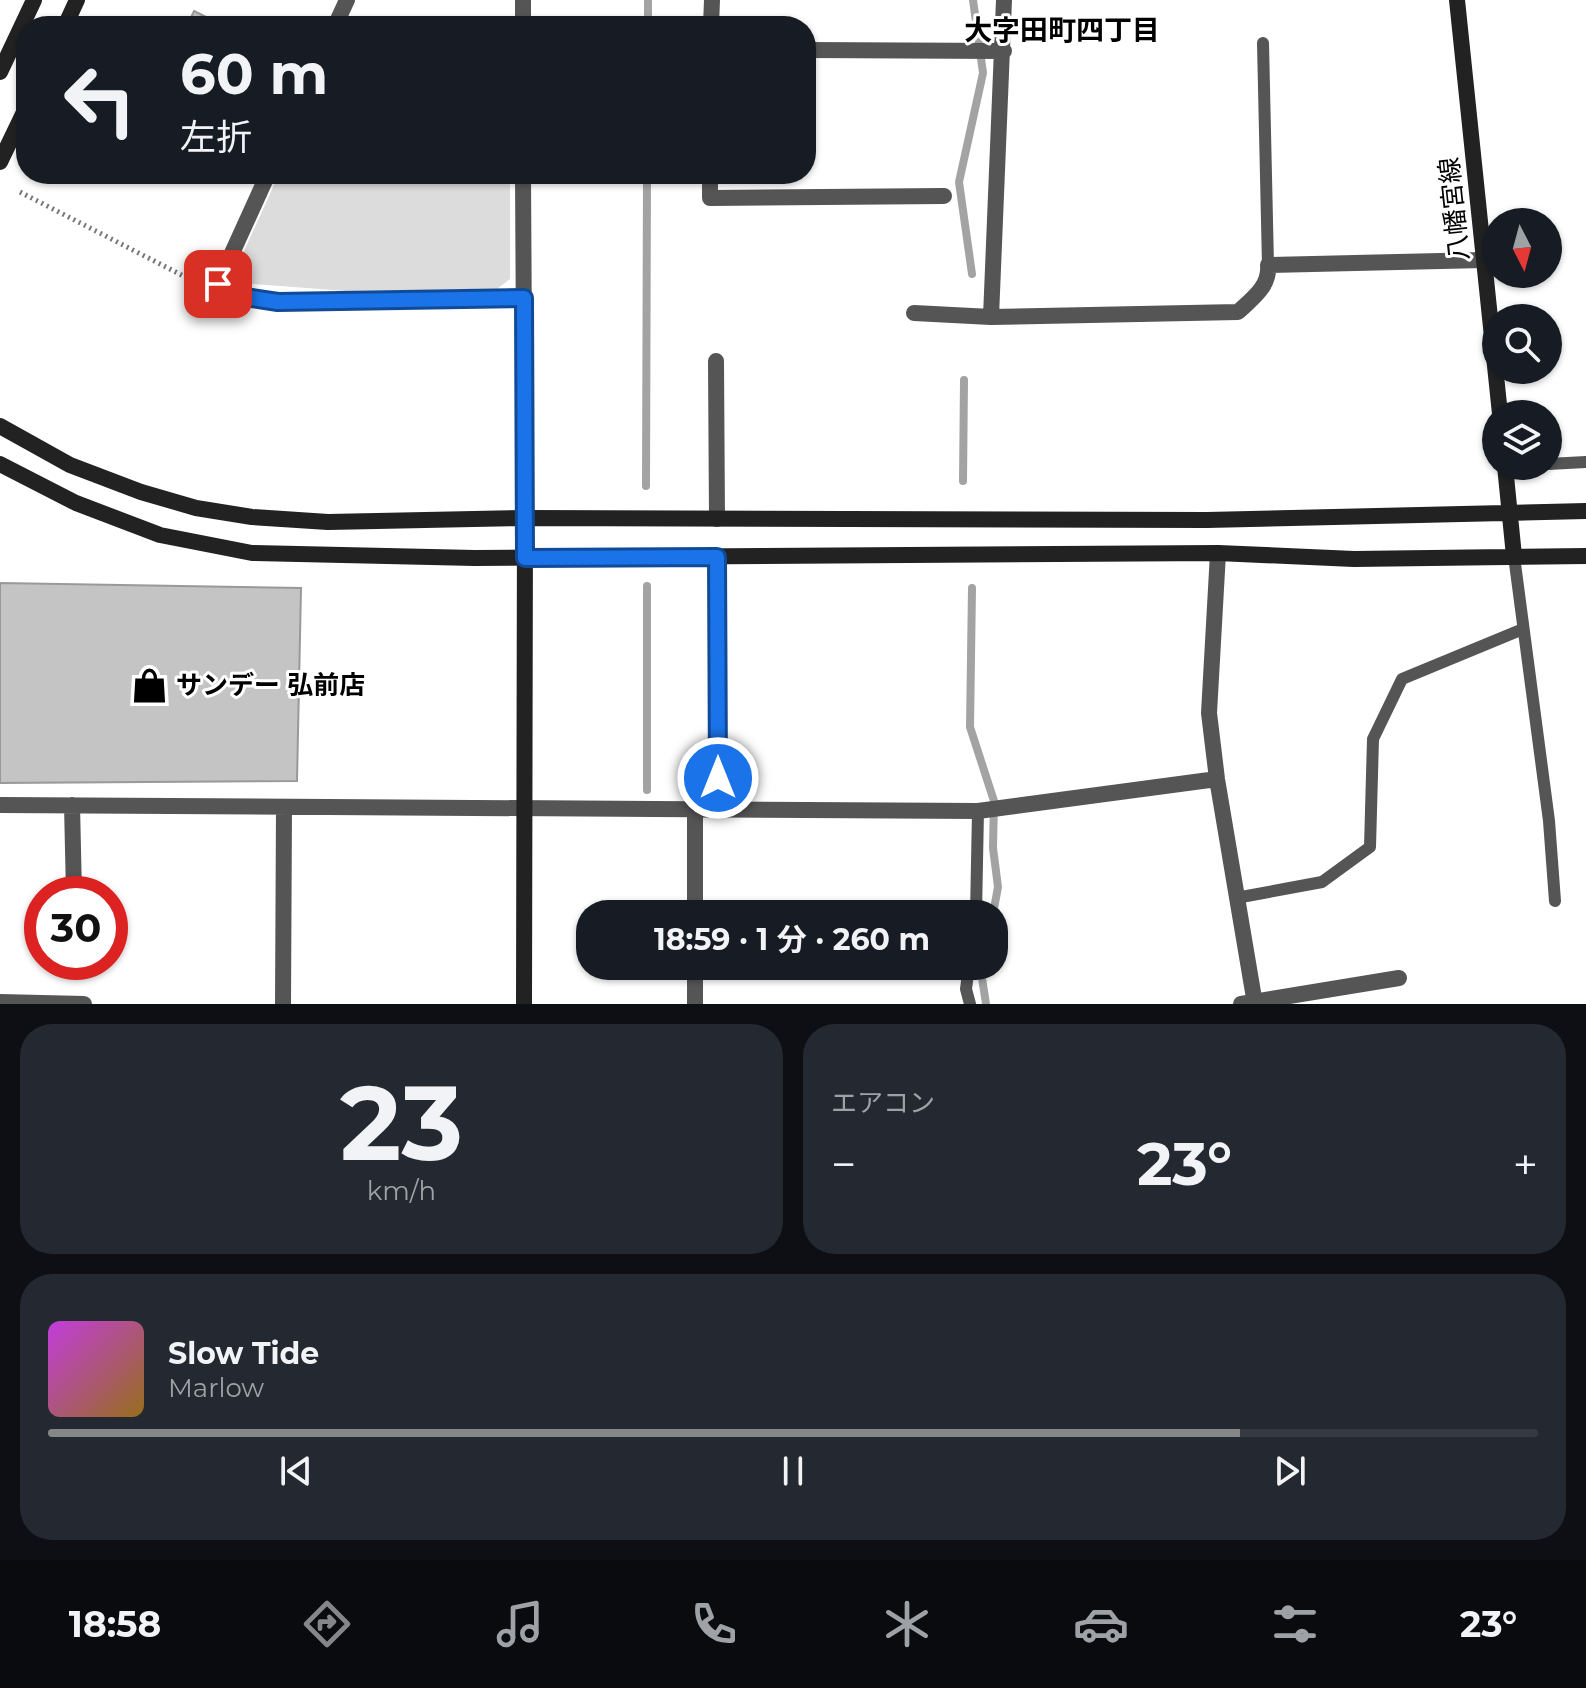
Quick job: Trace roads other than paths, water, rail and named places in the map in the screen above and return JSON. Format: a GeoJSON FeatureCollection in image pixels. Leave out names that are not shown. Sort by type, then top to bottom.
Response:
{"type":"FeatureCollection","features":[{"type":"Feature","properties":{"kind":"street"},"geometry":{"type":"LineString","coordinates":[[991,317],[1004,0]]}},
{"type":"Feature","properties":{"kind":"street","name":"八幡宮線"},"geometry":{"type":"LineString","coordinates":[[1457,0],[1482,241]]}},
{"type":"Feature","properties":{"kind":"street"},"geometry":{"type":"LineString","coordinates":[[0,72],[16,38]]}},
{"type":"Feature","properties":{"kind":"street"},"geometry":{"type":"LineString","coordinates":[[816,50],[1004,51]]}},
{"type":"Feature","properties":{"kind":"street"},"geometry":{"type":"LineString","coordinates":[[0,162],[16,129]]}},
{"type":"Feature","properties":{"kind":"street"},"geometry":{"type":"LineString","coordinates":[[263,184],[218,284],[238,296],[278,302],[524,298]]}},
{"type":"Feature","properties":{"kind":"street"},"geometry":{"type":"LineString","coordinates":[[523,184],[524,1004]]}},
{"type":"Feature","properties":{"kind":"street"},"geometry":{"type":"LineString","coordinates":[[710,184],[710,198],[944,196]]}},
{"type":"Feature","properties":{"kind":"street"},"geometry":{"type":"LineString","coordinates":[[914,313],[991,317],[1238,312],[1260,292],[1269,275],[1268,265],[1482,260]]}},
{"type":"Feature","properties":{"kind":"street","name":"八幡宮線"},"geometry":{"type":"LineString","coordinates":[[1487,288],[1499,400]]}},
{"type":"Feature","properties":{"kind":"street"},"geometry":{"type":"LineString","coordinates":[[716,361],[717,519]]}},
{"type":"Feature","properties":{"kind":"street"},"geometry":{"type":"LineString","coordinates":[[0,426],[70,465],[141,492],[196,508],[252,517],[328,522],[525,518],[1207,520],[1586,511]]}},
{"type":"Feature","properties":{"kind":"street"},"geometry":{"type":"LineString","coordinates":[[0,464],[76,503],[160,535],[252,553],[331,558],[1218,553],[1354,559],[1586,556]]}},
{"type":"Feature","properties":{"kind":"street"},"geometry":{"type":"LineString","coordinates":[[1506,480],[1514,556]]}},
{"type":"Feature","properties":{"kind":"street"},"geometry":{"type":"LineString","coordinates":[[1218,553],[1209,713],[1250,1003],[1399,978]]}},
{"type":"Feature","properties":{"kind":"street"},"geometry":{"type":"LineString","coordinates":[[717,557],[719,810]]}},
{"type":"Feature","properties":{"kind":"street"},"geometry":{"type":"LineString","coordinates":[[0,805],[978,811],[1217,779]]}},
{"type":"Feature","properties":{"kind":"street"},"geometry":{"type":"LineString","coordinates":[[72,805],[74,876]]}},
{"type":"Feature","properties":{"kind":"street"},"geometry":{"type":"LineString","coordinates":[[283,1004],[284,807]]}},
{"type":"Feature","properties":{"kind":"street"},"geometry":{"type":"LineString","coordinates":[[695,809],[695,900]]}},
{"type":"Feature","properties":{"kind":"street"},"geometry":{"type":"LineString","coordinates":[[695,980],[695,1004]]}},
{"type":"Feature","properties":{"kind":"street"},"geometry":{"type":"LineString","coordinates":[[0,1002],[84,1004]]}},
{"type":"Feature","properties":{"kind":"lane"},"geometry":{"type":"LineString","coordinates":[[1263,43],[1268,265]]}},
{"type":"Feature","properties":{"kind":"lane"},"geometry":{"type":"LineString","coordinates":[[1562,463],[1586,462]]}},
{"type":"Feature","properties":{"kind":"lane"},"geometry":{"type":"LineString","coordinates":[[1514,556],[1549,821],[1555,901]]}},
{"type":"Feature","properties":{"kind":"lane"},"geometry":{"type":"LineString","coordinates":[[1236,898],[1322,882],[1370,847],[1373,739],[1402,679],[1523,629]]}},
{"type":"Feature","properties":{"kind":"lane"},"geometry":{"type":"LineString","coordinates":[[976,900],[978,811]]}},
{"type":"Feature","properties":{"kind":"lane"},"geometry":{"type":"LineString","coordinates":[[967,980],[970,1004]]}},
{"type":"Feature","properties":{"kind":"waterway"},"geometry":{"type":"LineString","coordinates":[[648,0],[648,16]]}},
{"type":"Feature","properties":{"kind":"waterway"},"geometry":{"type":"LineString","coordinates":[[972,274],[959,182],[983,73],[973,0]]}},
{"type":"Feature","properties":{"kind":"waterway"},"geometry":{"type":"LineString","coordinates":[[646,486],[647,184]]}},
{"type":"Feature","properties":{"kind":"waterway"},"geometry":{"type":"LineString","coordinates":[[963,481],[964,380]]}},
{"type":"Feature","properties":{"kind":"waterway"},"geometry":{"type":"LineString","coordinates":[[647,586],[647,790]]}},
{"type":"Feature","properties":{"kind":"waterway"},"geometry":{"type":"LineString","coordinates":[[972,588],[970,727],[994,801],[993,848],[998,887],[996,900]]}},
{"type":"Feature","properties":{"kind":"waterway"},"geometry":{"type":"LineString","coordinates":[[982,980],[986,1004]]}},
{"type":"Feature","properties":{"kind":"place","name":"サンデー 弘前店"},"geometry":{"type":"Point","coordinates":[150,685]}},
{"type":"Feature","properties":{"kind":"district","name":"大字田町四丁目"},"geometry":{"type":"Point","coordinates":[1062,30]}}]}
